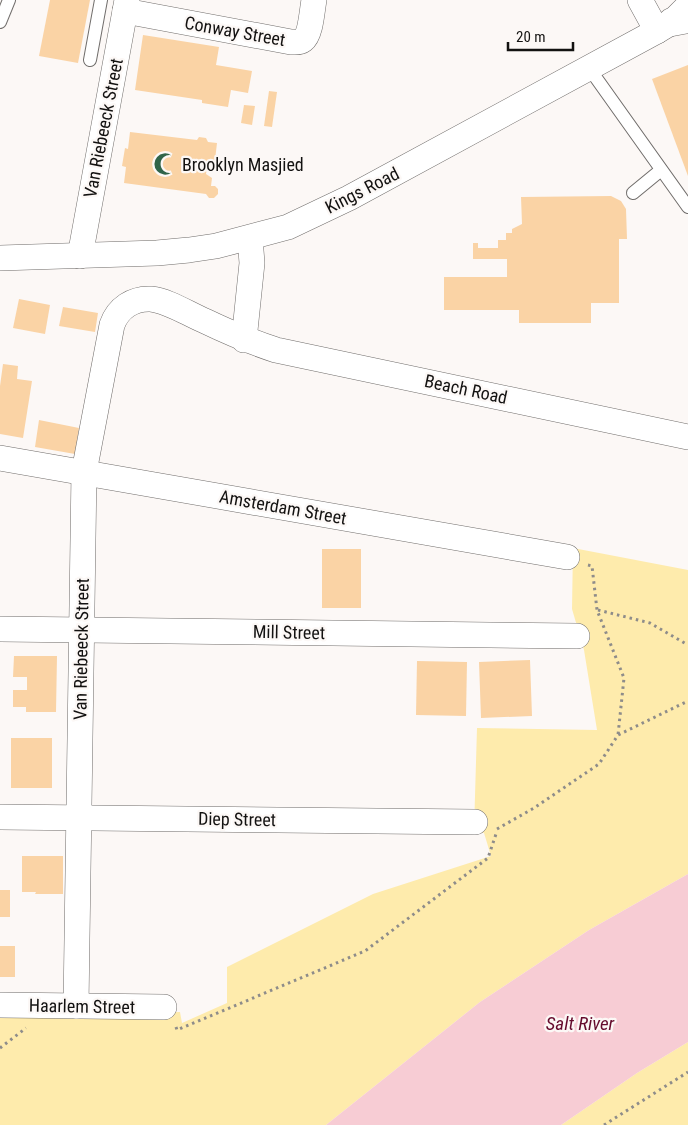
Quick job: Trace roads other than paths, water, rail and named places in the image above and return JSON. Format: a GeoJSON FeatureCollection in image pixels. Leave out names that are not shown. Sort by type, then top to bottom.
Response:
{"type":"FeatureCollection","features":[{"type":"Feature","properties":{"kind":"street","name":"Conway Street"},"geometry":{"type":"LineString","coordinates":[[126,5],[291,42],[300,42],[305,39],[308,33],[314,0]]}},
{"type":"Feature","properties":{"kind":"street"},"geometry":{"type":"LineString","coordinates":[[640,0],[676,20]]}},
{"type":"Feature","properties":{"kind":"street","name":"Van Riebeeck Street"},"geometry":{"type":"LineString","coordinates":[[80,256],[126,5]]}},
{"type":"Feature","properties":{"kind":"street","name":"Kings Road"},"geometry":{"type":"LineString","coordinates":[[0,258],[157,253],[189,250],[250,238],[288,226],[349,198],[676,20]]}},
{"type":"Feature","properties":{"kind":"street"},"geometry":{"type":"LineString","coordinates":[[244,340],[252,263],[250,238]]}},
{"type":"Feature","properties":{"kind":"street","name":"Beach Road"},"geometry":{"type":"LineString","coordinates":[[131,303],[148,299],[165,303],[244,340],[276,350],[688,437]]}},
{"type":"Feature","properties":{"kind":"street","name":"Van Riebeeck Street"},"geometry":{"type":"LineString","coordinates":[[76,1006],[80,629],[84,472],[112,324],[119,312],[131,303]]}},
{"type":"Feature","properties":{"kind":"street","name":"Amsterdam Street"},"geometry":{"type":"LineString","coordinates":[[0,458],[567,557]]}},
{"type":"Feature","properties":{"kind":"street","name":"Mill Street"},"geometry":{"type":"LineString","coordinates":[[0,629],[577,636]]}},
{"type":"Feature","properties":{"kind":"street","name":"Diep Street"},"geometry":{"type":"LineString","coordinates":[[0,817],[486,826]]}},
{"type":"Feature","properties":{"kind":"street","name":"Haarlem Street"},"geometry":{"type":"LineString","coordinates":[[0,1005],[164,1007]]}},
{"type":"Feature","properties":{"kind":"lane"},"geometry":{"type":"LineString","coordinates":[[0,22],[9,0]]}},
{"type":"Feature","properties":{"kind":"lane"},"geometry":{"type":"LineString","coordinates":[[90,60],[101,0]]}},
{"type":"Feature","properties":{"kind":"lane"},"geometry":{"type":"LineString","coordinates":[[588,68],[688,207]]}},
{"type":"Feature","properties":{"kind":"lane"},"geometry":{"type":"LineString","coordinates":[[632,193],[661,170]]}},
{"type":"Feature","properties":{"kind":"water","name":"Salt River"},"geometry":{"type":"Polygon","coordinates":[[[688,874],[688,1042],[637,1073],[561,1125],[326,1125],[480,1002],[589,930],[688,874]]]}},
{"type":"Feature","properties":{"kind":"place","name":"Brooklyn Masjied"},"geometry":{"type":"Point","coordinates":[165,164]}}]}
